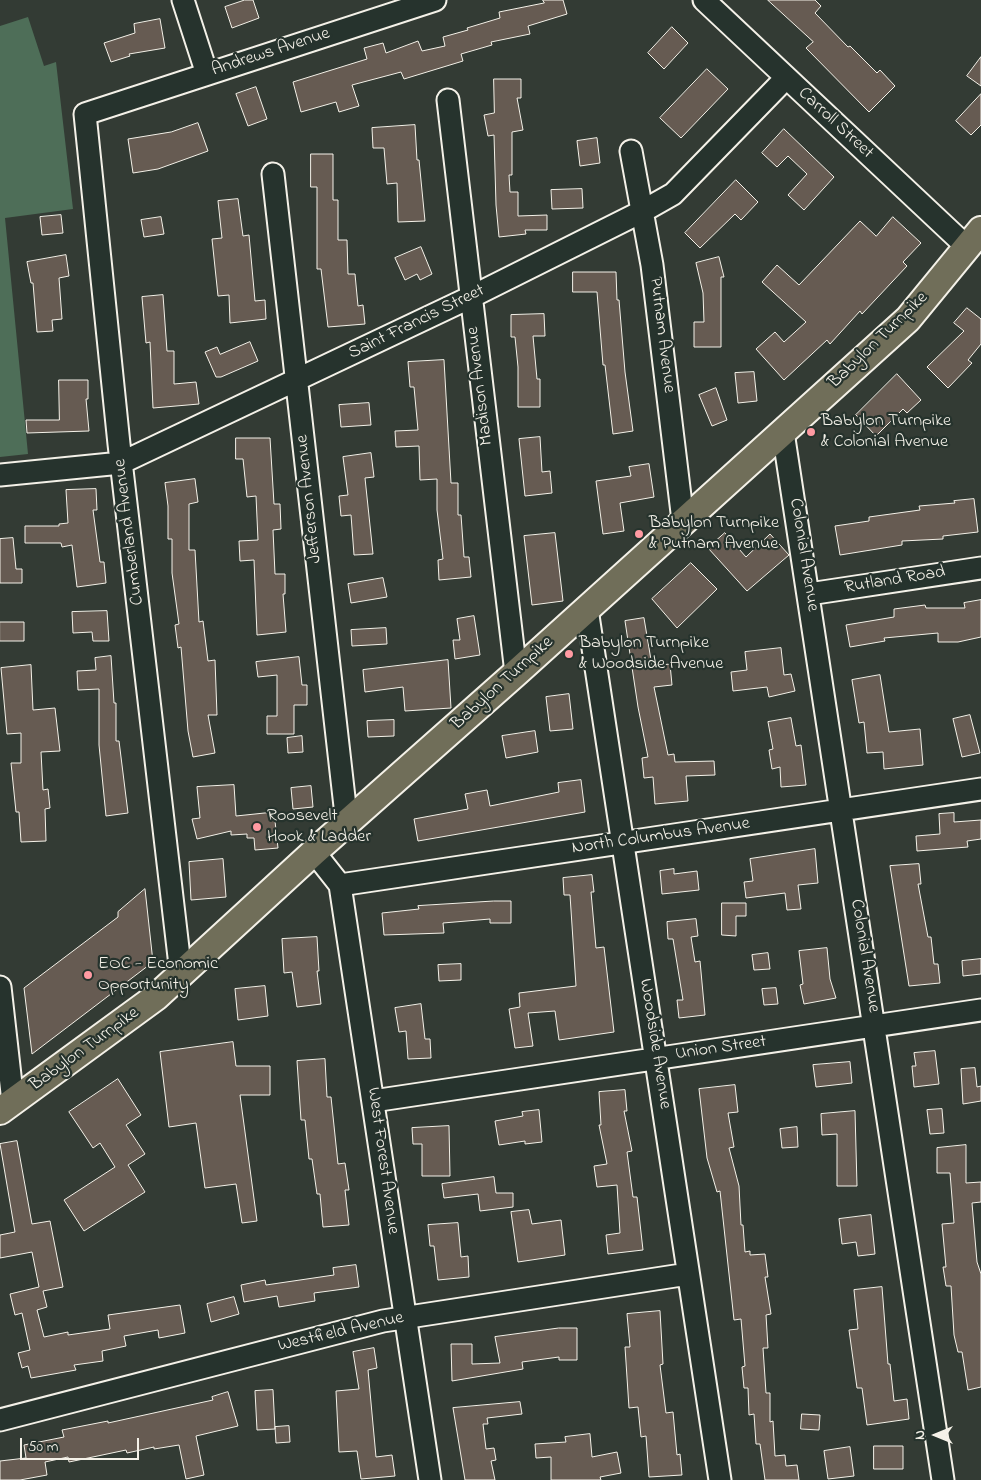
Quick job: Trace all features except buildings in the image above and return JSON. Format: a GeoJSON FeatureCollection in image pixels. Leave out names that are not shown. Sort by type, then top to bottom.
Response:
{"type":"FeatureCollection","features":[{"type":"Feature","properties":{"kind":"main road","name":"Babylon Turnpike"},"geometry":{"type":"LineString","coordinates":[[7,1107],[133,1016],[181,974],[314,852],[516,673],[908,319],[974,239]]}},
{"type":"Feature","properties":{"kind":"street"},"geometry":{"type":"LineString","coordinates":[[183,0],[207,74]]}},
{"type":"Feature","properties":{"kind":"street","name":"Andrews Avenue"},"geometry":{"type":"LineString","coordinates":[[108,106],[435,0]]}},
{"type":"Feature","properties":{"kind":"street","name":"Carroll Street"},"geometry":{"type":"LineString","coordinates":[[704,0],[786,78],[974,239]]}},
{"type":"Feature","properties":{"kind":"street","name":"Saint Francis Street"},"geometry":{"type":"LineString","coordinates":[[0,475],[121,463],[471,297],[643,211],[673,194],[786,78]]}},
{"type":"Feature","properties":{"kind":"street","name":"Madison Avenue"},"geometry":{"type":"LineString","coordinates":[[448,100],[516,673]]}},
{"type":"Feature","properties":{"kind":"street","name":"Cumberland Avenue"},"geometry":{"type":"LineString","coordinates":[[108,106],[85,114],[88,164],[181,974]]}},
{"type":"Feature","properties":{"kind":"street","name":"Putnam Avenue"},"geometry":{"type":"LineString","coordinates":[[632,151],[652,265],[683,521]]}},
{"type":"Feature","properties":{"kind":"street","name":"Jefferson Avenue"},"geometry":{"type":"LineString","coordinates":[[274,174],[347,824]]}},
{"type":"Feature","properties":{"kind":"street","name":"Colonial Avenue"},"geometry":{"type":"LineString","coordinates":[[783,432],[842,810],[942,1480]]}},
{"type":"Feature","properties":{"kind":"street","name":"Rutland Road"},"geometry":{"type":"LineString","coordinates":[[809,594],[981,568]]}},
{"type":"Feature","properties":{"kind":"street","name":"Woodside Avenue"},"geometry":{"type":"LineString","coordinates":[[587,609],[720,1480]]}},
{"type":"Feature","properties":{"kind":"street","name":"North Columbus Avenue"},"geometry":{"type":"LineString","coordinates":[[340,885],[981,789]]}},
{"type":"Feature","properties":{"kind":"street","name":"West Forest Avenue"},"geometry":{"type":"LineString","coordinates":[[314,852],[340,885],[430,1480]]}},
{"type":"Feature","properties":{"kind":"street"},"geometry":{"type":"LineString","coordinates":[[0,986],[7,1107]]}},
{"type":"Feature","properties":{"kind":"street","name":"Union Street"},"geometry":{"type":"LineString","coordinates":[[373,1101],[981,1010]]}},
{"type":"Feature","properties":{"kind":"street","name":"Westfield Avenue"},"geometry":{"type":"LineString","coordinates":[[1,1417],[342,1331],[473,1305],[688,1274]]}},
{"type":"Feature","properties":{"kind":"green space"},"geometry":{"type":"Polygon","coordinates":[[[28,17],[44,66],[56,62],[73,209],[5,218],[28,454],[0,457],[0,26],[28,17]]]}},
{"type":"Feature","properties":{"kind":"place","name":"Babylon Turnpike & Colonial Avenue"},"geometry":{"type":"Point","coordinates":[811,432]}},
{"type":"Feature","properties":{"kind":"place","name":"Babylon Turnpike & Putnam Avenue"},"geometry":{"type":"Point","coordinates":[639,534]}},
{"type":"Feature","properties":{"kind":"place","name":"Babylon Turnpike & Woodside Avenue"},"geometry":{"type":"Point","coordinates":[569,654]}},
{"type":"Feature","properties":{"kind":"place","name":"Roosevelt Hook & Ladder"},"geometry":{"type":"Point","coordinates":[257,827]}},
{"type":"Feature","properties":{"kind":"place","name":"EOC - Economic Opportunity"},"geometry":{"type":"Point","coordinates":[88,975]}}]}
